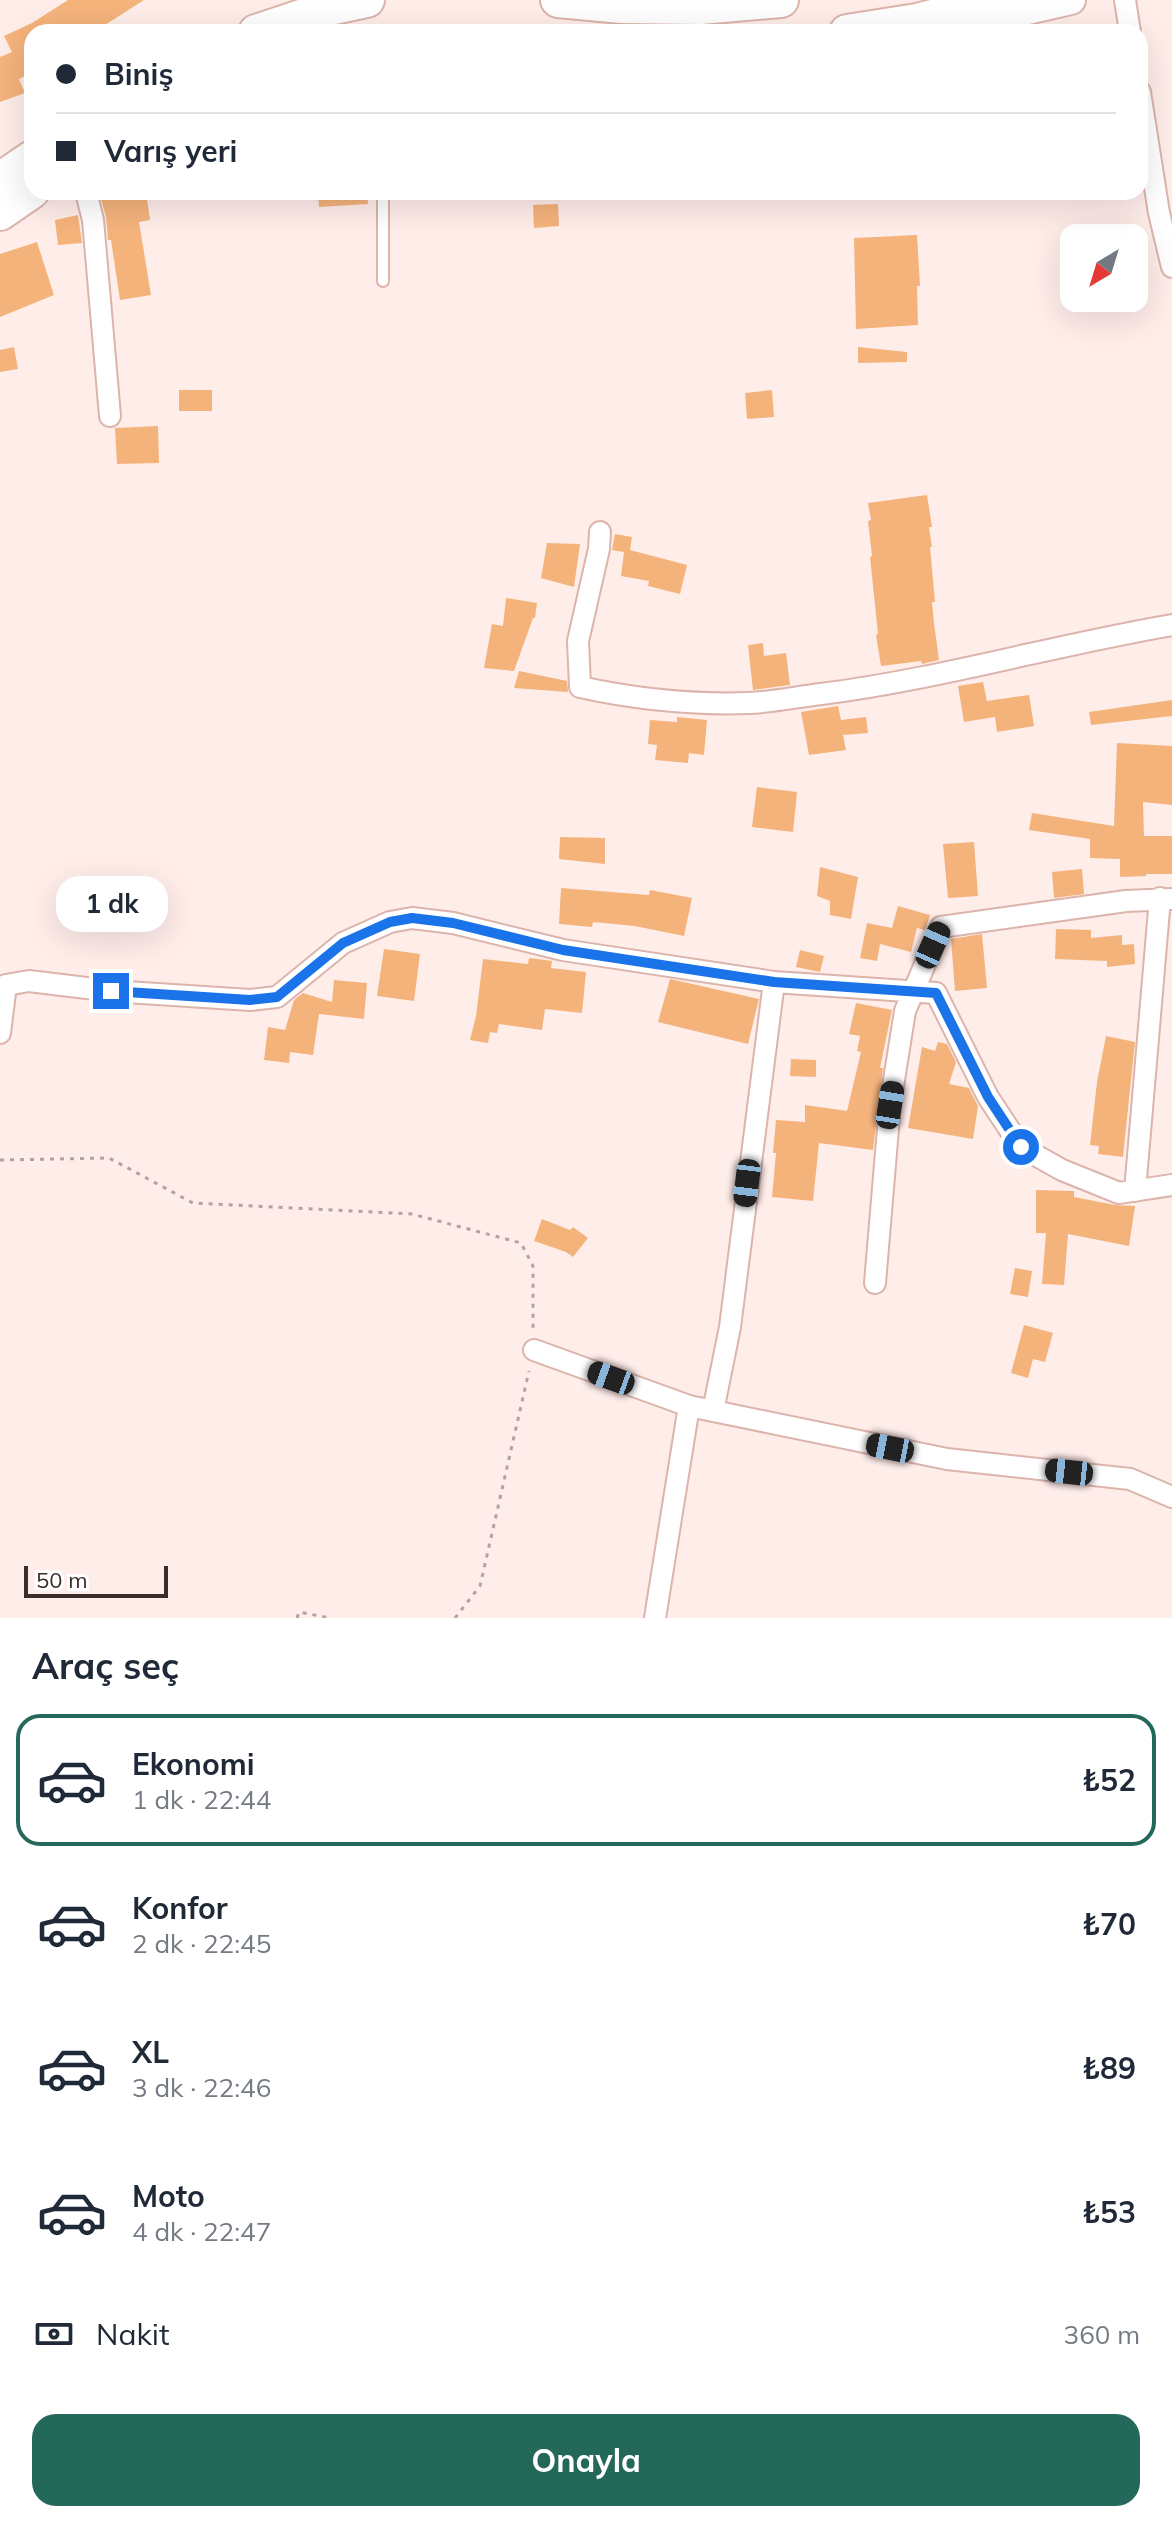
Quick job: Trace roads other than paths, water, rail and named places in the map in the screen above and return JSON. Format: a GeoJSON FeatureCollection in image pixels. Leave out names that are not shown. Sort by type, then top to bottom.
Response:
{"type":"FeatureCollection","features":[{"type":"Feature","properties":{"kind":"highway"},"geometry":{"type":"LineString","coordinates":[[280,24],[325,9],[367,0]]}},
{"type":"Feature","properties":{"kind":"highway"},"geometry":{"type":"LineString","coordinates":[[558,0],[622,6],[700,7],[781,0]]}},
{"type":"Feature","properties":{"kind":"highway"},"geometry":{"type":"LineString","coordinates":[[898,24],[999,0]]}},
{"type":"Feature","properties":{"kind":"highway"},"geometry":{"type":"LineString","coordinates":[[0,180],[24,164]]}},
{"type":"Feature","properties":{"kind":"highway"},"geometry":{"type":"LineString","coordinates":[[0,213],[24,196]]}},
{"type":"Feature","properties":{"kind":"main road"},"geometry":{"type":"LineString","coordinates":[[966,24],[1071,0]]}},
{"type":"Feature","properties":{"kind":"street"},"geometry":{"type":"LineString","coordinates":[[1125,0],[1129,24]]}},
{"type":"Feature","properties":{"kind":"street"},"geometry":{"type":"LineString","coordinates":[[1148,143],[1159,213],[1172,267]]}},
{"type":"Feature","properties":{"kind":"street"},"geometry":{"type":"LineString","coordinates":[[88,200],[93,220],[110,416]]}},
{"type":"Feature","properties":{"kind":"street"},"geometry":{"type":"LineString","coordinates":[[600,532],[578,641],[580,687],[610,694],[665,701],[763,701],[880,686],[1172,625]]}},
{"type":"Feature","properties":{"kind":"street"},"geometry":{"type":"LineString","coordinates":[[875,1283],[890,1105],[905,1011],[941,927],[1166,898],[1135,1191]]}},
{"type":"Feature","properties":{"kind":"street"},"geometry":{"type":"LineString","coordinates":[[0,1033],[6,985],[29,981],[111,991],[250,1000],[277,997],[343,943],[390,922],[412,918],[453,923],[563,950],[774,982],[936,993],[988,1097],[1021,1147],[1062,1170],[1119,1193],[1172,1185]]}},
{"type":"Feature","properties":{"kind":"street"},"geometry":{"type":"LineString","coordinates":[[713,1411],[730,1327],[774,982]]}},
{"type":"Feature","properties":{"kind":"street"},"geometry":{"type":"LineString","coordinates":[[534,1350],[689,1406],[947,1459],[1130,1479],[1172,1497]]}},
{"type":"Feature","properties":{"kind":"street"},"geometry":{"type":"LineString","coordinates":[[655,1618],[689,1406]]}},
{"type":"Feature","properties":{"kind":"lane"},"geometry":{"type":"LineString","coordinates":[[383,200],[383,281]]}}]}
